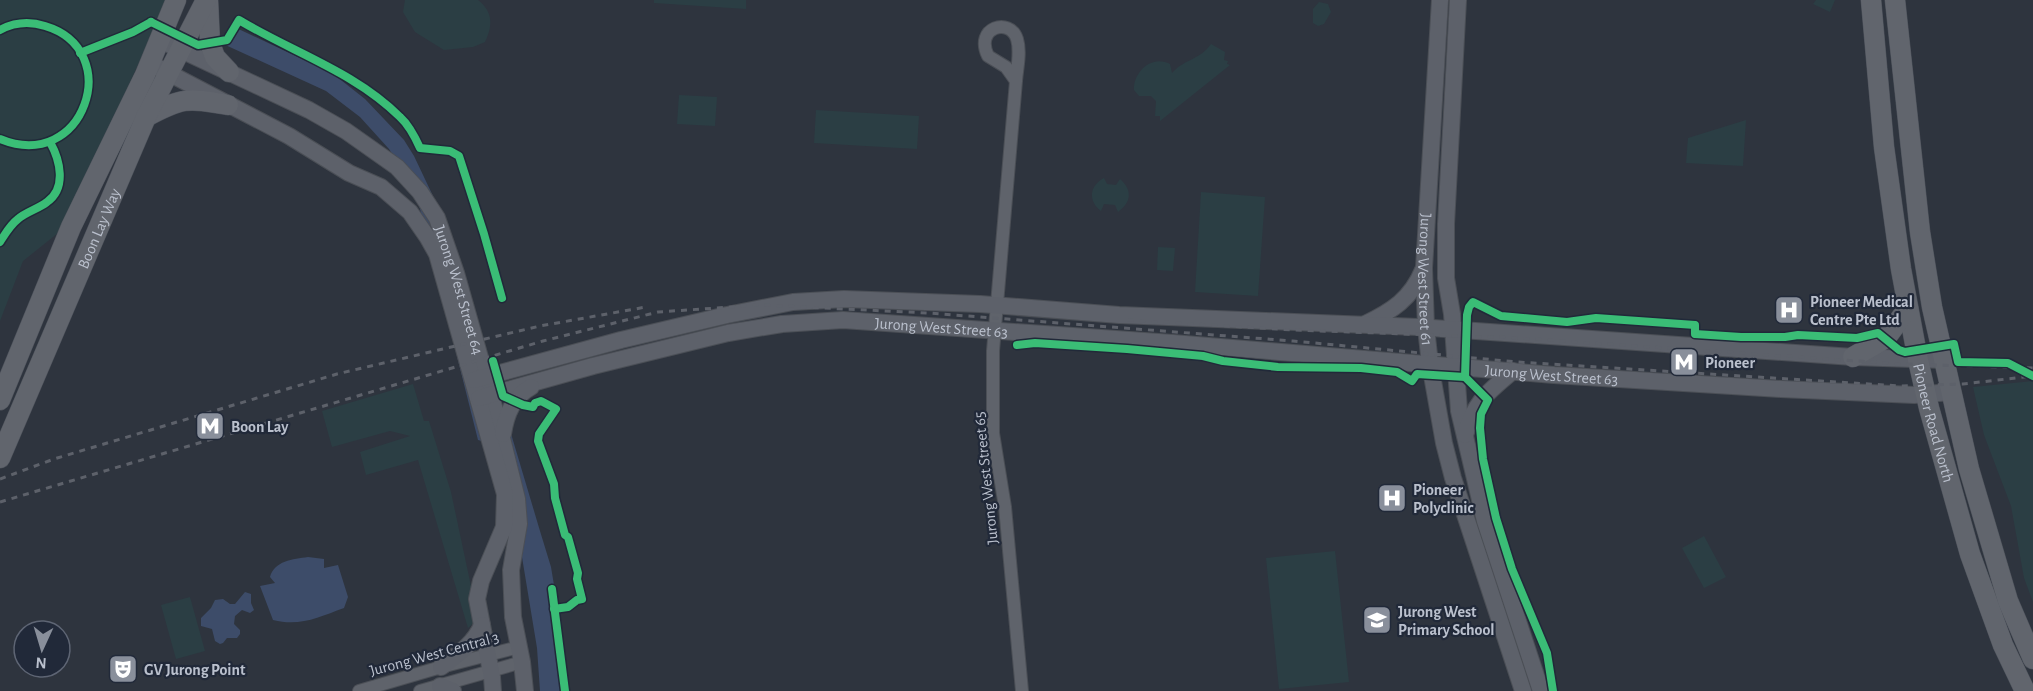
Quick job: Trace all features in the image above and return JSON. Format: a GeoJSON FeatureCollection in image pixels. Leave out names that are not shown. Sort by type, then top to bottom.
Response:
{"type":"FeatureCollection","features":[{"type":"Feature","properties":{"kind":"main road","name":"Boon Lay Way"},"geometry":{"type":"LineString","coordinates":[[0,400],[71,227],[129,111],[176,0]]}},
{"type":"Feature","properties":{"kind":"main road","name":"Boon Lay Way"},"geometry":{"type":"LineString","coordinates":[[0,458],[146,117],[207,0]]}},
{"type":"Feature","properties":{"kind":"main road"},"geometry":{"type":"LineString","coordinates":[[207,0],[210,43],[215,57],[229,72]]}},
{"type":"Feature","properties":{"kind":"main road","name":"Pioneer Road North"},"geometry":{"type":"LineString","coordinates":[[1871,0],[1884,147],[1900,269],[1918,360],[1970,554],[2003,645],[2025,691]]}},
{"type":"Feature","properties":{"kind":"main road","name":"Pioneer Road North"},"geometry":{"type":"LineString","coordinates":[[1895,0],[1920,231],[1929,289],[1969,470],[2008,602],[2033,659]]}},
{"type":"Feature","properties":{"kind":"main road"},"geometry":{"type":"LineString","coordinates":[[146,117],[181,100],[228,105]]}},
{"type":"Feature","properties":{"kind":"main road"},"geometry":{"type":"LineString","coordinates":[[1854,357],[1886,338],[1908,308]]}},
{"type":"Feature","properties":{"kind":"street","name":"Jurong West Street 61"},"geometry":{"type":"LineString","coordinates":[[1440,0],[1425,268],[1426,328],[1430,364],[1444,443],[1453,477],[1524,691]]}},
{"type":"Feature","properties":{"kind":"street","name":"Jurong West Street 61"},"geometry":{"type":"LineString","coordinates":[[1458,0],[1446,224],[1446,278],[1452,314],[1459,411],[1485,521],[1541,691]]}},
{"type":"Feature","properties":{"kind":"street","name":"Jurong West Street 64"},"geometry":{"type":"LineString","coordinates":[[159,40],[309,110],[346,131],[397,166],[420,192],[442,230],[480,378],[506,494],[504,527],[481,581],[477,599],[493,691]]}},
{"type":"Feature","properties":{"kind":"street","name":"Jurong West Street 64"},"geometry":{"type":"LineString","coordinates":[[149,64],[289,136],[349,172],[381,187],[410,212],[437,254],[480,378]]}},
{"type":"Feature","properties":{"kind":"street","name":"Jurong West Street 65"},"geometry":{"type":"LineString","coordinates":[[1016,81],[995,330],[993,433],[1005,507],[1023,691]]}},
{"type":"Feature","properties":{"kind":"street"},"geometry":{"type":"LineString","coordinates":[[1361,325],[1388,312],[1406,298],[1419,281],[1425,268]]}},
{"type":"Feature","properties":{"kind":"street","name":"Jurong West Street 63"},"geometry":{"type":"LineString","coordinates":[[480,378],[621,340],[727,315],[794,302],[844,299],[997,305],[1119,315],[1426,328],[1854,357],[1944,360]]}},
{"type":"Feature","properties":{"kind":"street","name":"Jurong West Street 63"},"geometry":{"type":"LineString","coordinates":[[484,396],[728,333],[782,324],[843,320],[1781,389],[1914,395],[1951,392]]}},
{"type":"Feature","properties":{"kind":"street"},"geometry":{"type":"LineString","coordinates":[[1464,439],[1470,419],[1484,396],[1514,370]]}},
{"type":"Feature","properties":{"kind":"street"},"geometry":{"type":"LineString","coordinates":[[502,438],[505,420],[514,401],[520,393],[545,379]]}},
{"type":"Feature","properties":{"kind":"street","name":"Jurong West Street 64"},"geometry":{"type":"LineString","coordinates":[[484,396],[502,438],[517,499],[519,524],[511,570],[513,617],[521,655],[525,691]]}},
{"type":"Feature","properties":{"kind":"street"},"geometry":{"type":"LineString","coordinates":[[441,667],[467,646],[478,634],[482,625]]}},
{"type":"Feature","properties":{"kind":"street","name":"Jurong West Central 3"},"geometry":{"type":"LineString","coordinates":[[358,691],[488,654],[521,655]]}},
{"type":"Feature","properties":{"kind":"street","name":"Jurong West Central 3"},"geometry":{"type":"LineString","coordinates":[[420,691],[446,688],[491,672],[521,655]]}},
{"type":"Feature","properties":{"kind":"shaded area"},"geometry":{"type":"Polygon","coordinates":[[[0,0],[170,0],[136,69],[68,225],[23,261],[0,321],[0,0]]]}},
{"type":"Feature","properties":{"kind":"shaded area"},"geometry":{"type":"Polygon","coordinates":[[[405,0],[478,0],[487,9],[490,19],[485,42],[473,47],[444,50],[415,32],[403,12],[405,0]]]}},
{"type":"Feature","properties":{"kind":"shaded area"},"geometry":{"type":"Polygon","coordinates":[[[654,0],[746,0],[746,9],[654,3],[654,0]]]}},
{"type":"Feature","properties":{"kind":"shaded area"},"geometry":{"type":"Polygon","coordinates":[[[1816,0],[1835,0],[1830,12],[1813,4],[1816,0]]]}},
{"type":"Feature","properties":{"kind":"shaded area"},"geometry":{"type":"Polygon","coordinates":[[[1319,2],[1328,4],[1331,12],[1324,24],[1318,26],[1313,23],[1313,9],[1319,2]]]}},
{"type":"Feature","properties":{"kind":"shaded area"},"geometry":{"type":"Polygon","coordinates":[[[1211,44],[1225,52],[1224,60],[1230,65],[1160,121],[1160,116],[1155,116],[1156,101],[1151,96],[1139,96],[1134,90],[1140,71],[1150,63],[1157,61],[1170,64],[1172,73],[1182,64],[1202,53],[1211,44]]]}},
{"type":"Feature","properties":{"kind":"shaded area"},"geometry":{"type":"Polygon","coordinates":[[[679,95],[717,97],[715,126],[677,124],[679,95]]]}},
{"type":"Feature","properties":{"kind":"shaded area"},"geometry":{"type":"Polygon","coordinates":[[[816,110],[919,116],[917,149],[814,143],[816,110]]]}},
{"type":"Feature","properties":{"kind":"shaded area"},"geometry":{"type":"Polygon","coordinates":[[[1746,120],[1743,166],[1686,163],[1688,138],[1746,120]]]}},
{"type":"Feature","properties":{"kind":"shaded area"},"geometry":{"type":"Polygon","coordinates":[[[1104,178],[1107,184],[1116,185],[1120,179],[1127,187],[1128,200],[1118,212],[1115,205],[1104,204],[1101,211],[1094,203],[1093,189],[1104,178]]]}},
{"type":"Feature","properties":{"kind":"shaded area"},"geometry":{"type":"Polygon","coordinates":[[[1201,192],[1265,197],[1258,296],[1195,292],[1201,192]]]}},
{"type":"Feature","properties":{"kind":"shaded area"},"geometry":{"type":"Polygon","coordinates":[[[1158,247],[1175,248],[1173,271],[1157,270],[1158,247]]]}},
{"type":"Feature","properties":{"kind":"shaded area"},"geometry":{"type":"Polygon","coordinates":[[[2033,381],[2033,602],[2024,578],[2011,506],[1984,435],[1973,387],[2033,381]]]}},
{"type":"Feature","properties":{"kind":"shaded area"},"geometry":{"type":"Polygon","coordinates":[[[413,384],[424,421],[429,421],[451,492],[478,619],[468,628],[418,460],[366,475],[360,452],[410,436],[390,431],[332,447],[322,411],[413,384]]]}},
{"type":"Feature","properties":{"kind":"shaded area"},"geometry":{"type":"Polygon","coordinates":[[[1704,536],[1726,577],[1704,588],[1682,548],[1704,536]]]}},
{"type":"Feature","properties":{"kind":"shaded area"},"geometry":{"type":"Polygon","coordinates":[[[1335,551],[1349,682],[1279,689],[1266,558],[1335,551]]]}},
{"type":"Feature","properties":{"kind":"shaded area"},"geometry":{"type":"Polygon","coordinates":[[[190,597],[205,651],[176,659],[161,605],[190,597]]]}},
{"type":"Feature","properties":{"kind":"water"},"geometry":{"type":"Polygon","coordinates":[[[230,25],[332,73],[365,99],[404,140],[414,156],[433,196],[473,327],[512,437],[551,567],[567,691],[540,691],[537,648],[519,539],[489,443],[478,440],[418,201],[405,173],[389,149],[360,117],[326,91],[221,43],[230,25]]]}},
{"type":"Feature","properties":{"kind":"water"},"geometry":{"type":"Polygon","coordinates":[[[308,557],[324,559],[324,568],[338,565],[348,597],[344,608],[301,622],[273,620],[260,586],[275,583],[270,577],[280,564],[308,557]]]}},
{"type":"Feature","properties":{"kind":"water"},"geometry":{"type":"Polygon","coordinates":[[[245,592],[251,594],[254,610],[250,613],[242,610],[235,616],[234,624],[240,630],[240,634],[237,638],[227,638],[220,644],[215,641],[212,629],[201,626],[201,618],[215,600],[223,599],[230,604],[235,604],[245,592]]]}},
{"type":"Feature","properties":{"kind":"railway"},"geometry":{"type":"LineString","coordinates":[[0,502],[543,341],[658,312],[761,305],[928,313],[1293,341],[1517,362],[1900,386],[1963,384],[2033,376]]}},
{"type":"Feature","properties":{"kind":"railway"},"geometry":{"type":"LineString","coordinates":[[0,479],[54,459],[337,374],[540,326],[646,307]]}},
{"type":"Feature","properties":{"kind":"railway"},"geometry":{"type":"LineString","coordinates":[[1128,320],[1293,330],[1518,338],[1902,364],[2033,368]]}},
{"type":"Feature","properties":{"kind":"cycle path"},"geometry":{"type":"LineString","coordinates":[[151,22],[198,45],[227,40],[239,20],[363,87],[403,120],[412,131],[420,148],[450,151],[459,156],[502,298]]}},
{"type":"Feature","properties":{"kind":"cycle path"},"geometry":{"type":"LineString","coordinates":[[80,53],[133,32],[151,22]]}},
{"type":"Feature","properties":{"kind":"cycle path"},"geometry":{"type":"LineString","coordinates":[[0,30],[11,25],[33,23],[45,26],[70,39],[84,59],[89,82],[84,105],[73,125],[54,139],[29,145],[0,139]]}},
{"type":"Feature","properties":{"kind":"cycle path"},"geometry":{"type":"LineString","coordinates":[[0,242],[15,221],[47,202],[57,189],[59,165],[50,142]]}},
{"type":"Feature","properties":{"kind":"cycle path"},"geometry":{"type":"LineString","coordinates":[[1553,691],[1547,653],[1512,569],[1496,518],[1483,459],[1480,428],[1481,414],[1488,400],[1465,377],[1467,315],[1473,302],[1501,316],[1567,322],[1596,318],[1695,325],[1695,334],[1741,337],[1798,335],[1857,338],[1878,333],[1899,350],[1905,352],[1954,344],[1958,362],[2008,363],[2033,376]]}},
{"type":"Feature","properties":{"kind":"cycle path"},"geometry":{"type":"LineString","coordinates":[[1017,345],[1035,343],[1127,349],[1203,356],[1223,361],[1278,367],[1361,368],[1397,372],[1412,381],[1417,374],[1465,377]]}},
{"type":"Feature","properties":{"kind":"cycle path"},"geometry":{"type":"LineString","coordinates":[[493,361],[503,396],[533,407],[535,403],[541,401],[556,409],[539,434],[538,441],[554,484],[555,498],[578,573],[577,579],[582,599],[568,607],[554,609]]}},
{"type":"Feature","properties":{"kind":"cycle path"},"geometry":{"type":"LineString","coordinates":[[552,589],[565,691]]}},
{"type":"Feature","properties":{"kind":"place","name":"Pioneer Medical Centre Pte Ltd"},"geometry":{"type":"Point","coordinates":[1789,310]}},
{"type":"Feature","properties":{"kind":"place","name":"Pioneer"},"geometry":{"type":"Point","coordinates":[1684,362]}},
{"type":"Feature","properties":{"kind":"place","name":"Boon Lay"},"geometry":{"type":"Point","coordinates":[210,426]}},
{"type":"Feature","properties":{"kind":"place","name":"Pioneer Polyclinic"},"geometry":{"type":"Point","coordinates":[1392,498]}},
{"type":"Feature","properties":{"kind":"place","name":"Jurong West Primary School"},"geometry":{"type":"Point","coordinates":[1377,620]}},
{"type":"Feature","properties":{"kind":"place","name":"GV Jurong Point"},"geometry":{"type":"Point","coordinates":[123,669]}}]}
